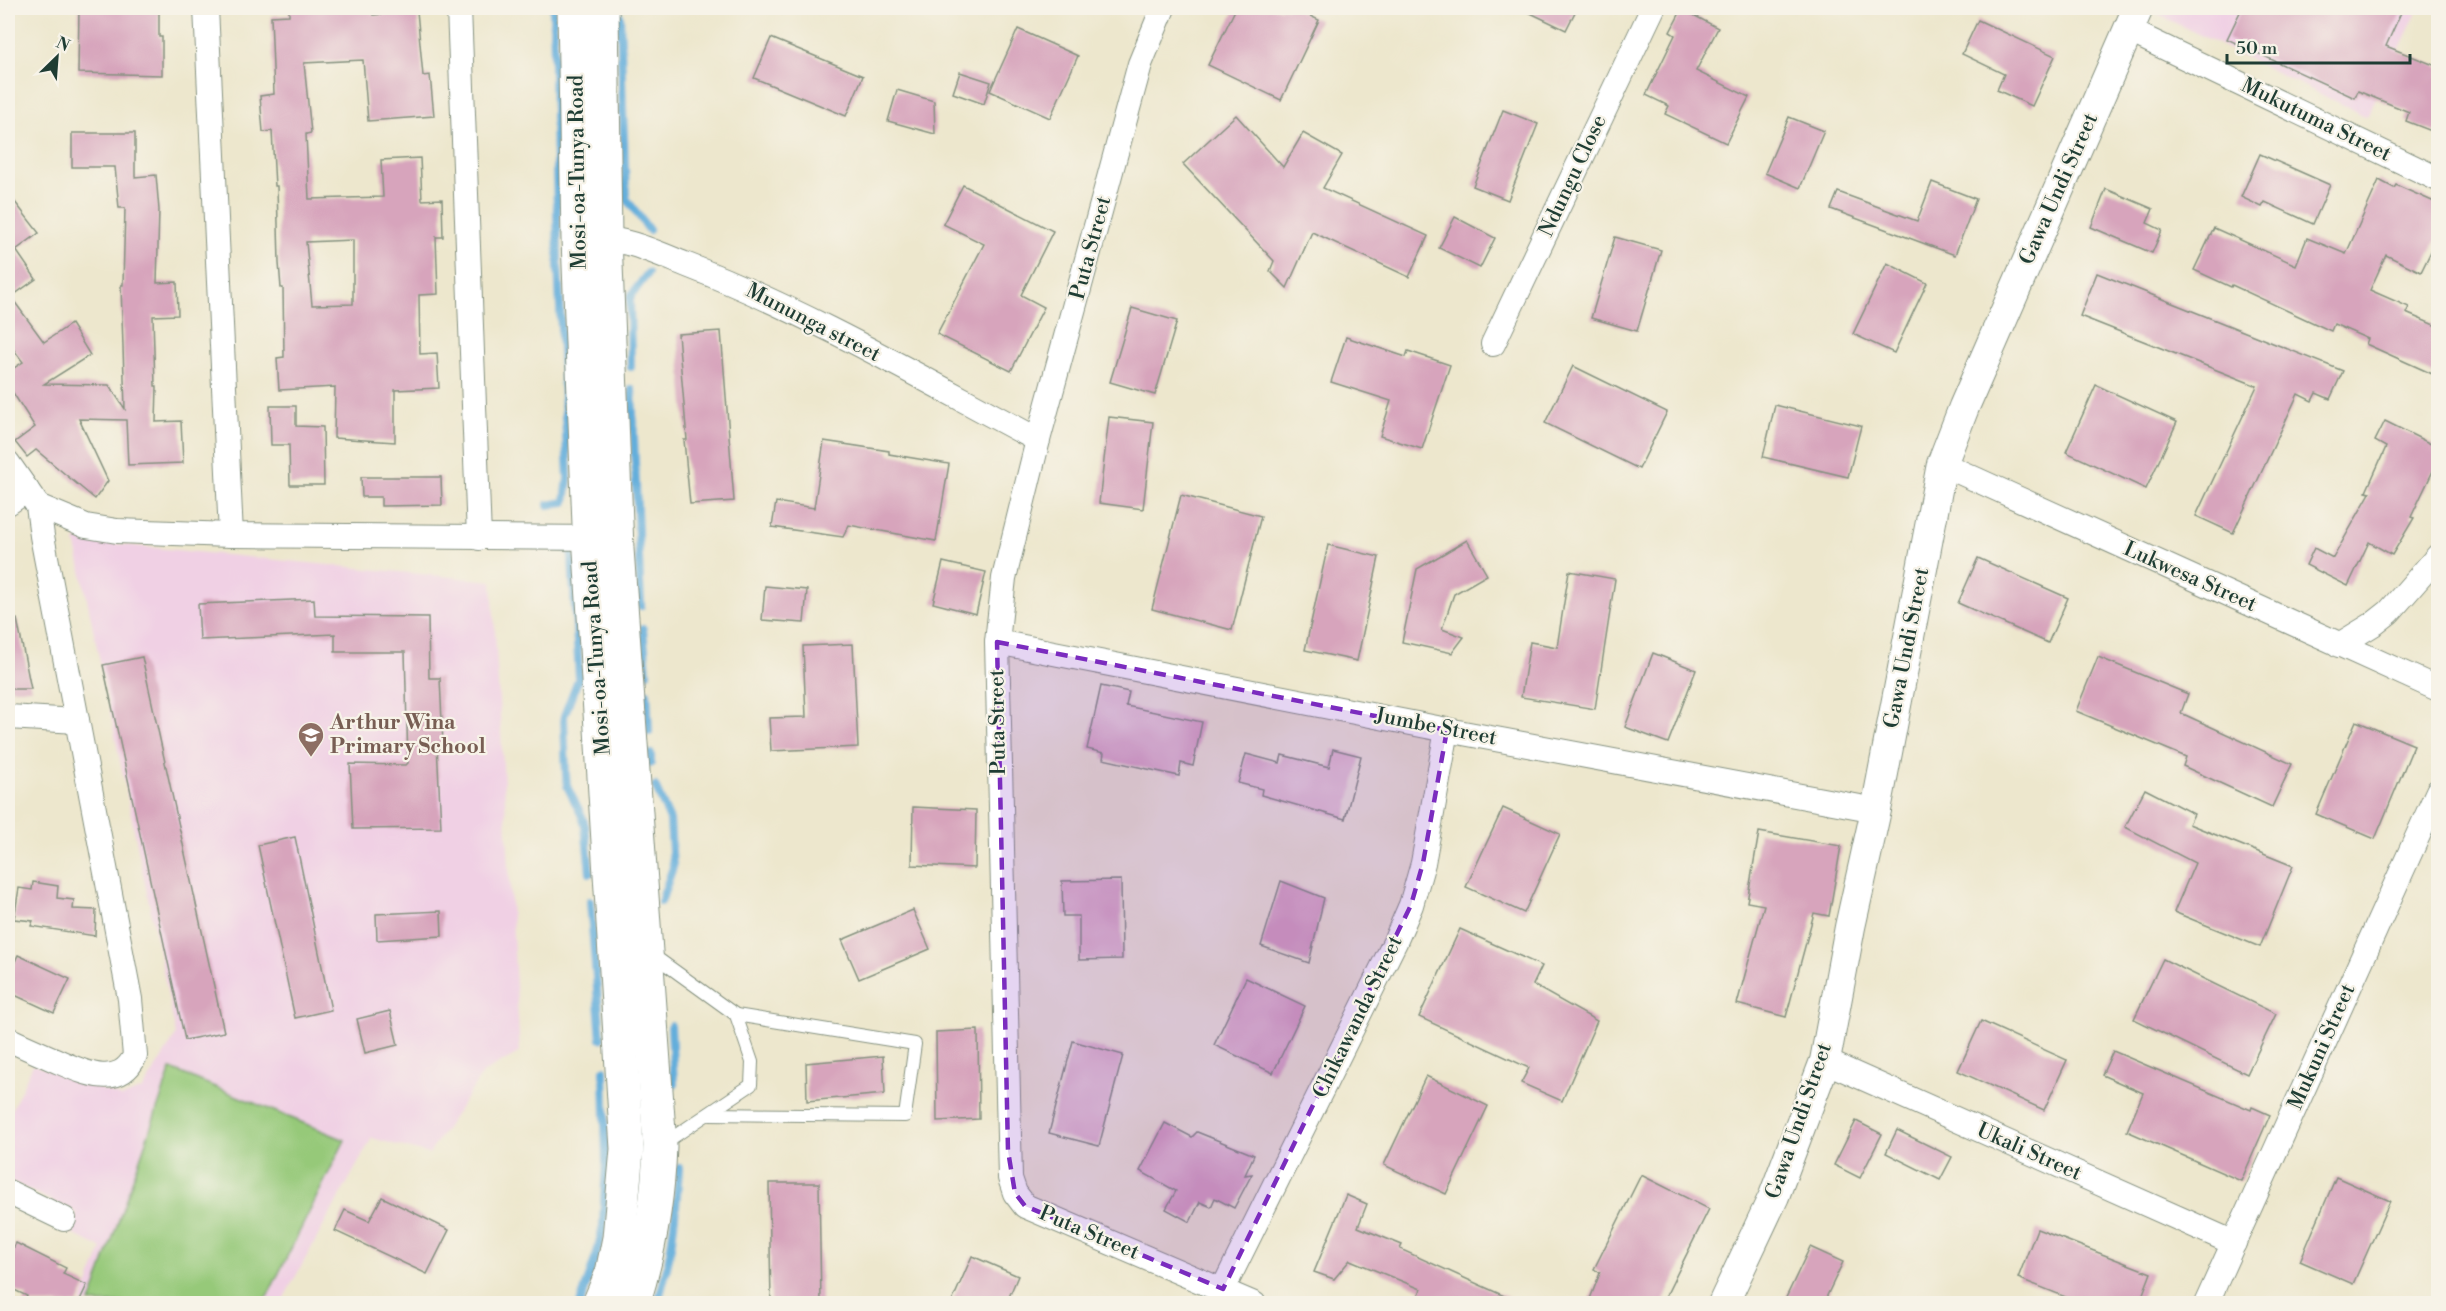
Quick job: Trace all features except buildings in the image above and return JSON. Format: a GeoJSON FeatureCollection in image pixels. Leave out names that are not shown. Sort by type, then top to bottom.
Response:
{"type":"FeatureCollection","features":[{"type":"Feature","properties":{"kind":"main road","name":"Mosi-oa-Tunya Road"},"geometry":{"type":"LineString","coordinates":[[574,8],[591,238],[627,1149],[620,1238],[612,1273],[599,1304]]}},
{"type":"Feature","properties":{"kind":"main road","name":"Mosi-oa-Tunya Road"},"geometry":{"type":"LineString","coordinates":[[591,238],[602,8]]}},
{"type":"Feature","properties":{"kind":"main road","name":"Mosi-oa-Tunya Road"},"geometry":{"type":"LineString","coordinates":[[603,538],[646,950],[660,1146],[653,1228],[633,1304]]}},
{"type":"Feature","properties":{"kind":"street"},"geometry":{"type":"LineString","coordinates":[[206,8],[231,535]]}},
{"type":"Feature","properties":{"kind":"street"},"geometry":{"type":"LineString","coordinates":[[459,8],[479,538]]}},
{"type":"Feature","properties":{"kind":"street","name":"Puta Street"},"geometry":{"type":"LineString","coordinates":[[1162,8],[1140,64],[1038,440],[1005,578],[997,642],[1008,1151],[1010,1178],[1015,1193],[1025,1206],[1254,1304]]}},
{"type":"Feature","properties":{"kind":"street","name":"Ndungu Close"},"geometry":{"type":"LineString","coordinates":[[1493,344],[1653,8]]}},
{"type":"Feature","properties":{"kind":"street","name":"Mukutuma Street"},"geometry":{"type":"LineString","coordinates":[[2133,19],[2439,179]]}},
{"type":"Feature","properties":{"kind":"street","name":"Gawa Undi Street"},"geometry":{"type":"LineString","coordinates":[[1723,1304],[1774,1196],[1825,1061],[1942,464],[1964,407],[2133,19]]}},
{"type":"Feature","properties":{"kind":"street","name":"Mununga street"},"geometry":{"type":"LineString","coordinates":[[591,238],[644,248],[729,282],[820,325],[1038,440]]}},
{"type":"Feature","properties":{"kind":"street"},"geometry":{"type":"LineString","coordinates":[[8,463],[42,536],[130,999],[135,1056],[132,1063],[121,1073],[106,1077],[90,1075],[8,1039]]}},
{"type":"Feature","properties":{"kind":"street","name":"Lukwesa Street"},"geometry":{"type":"LineString","coordinates":[[1942,464],[2439,689]]}},
{"type":"Feature","properties":{"kind":"street"},"geometry":{"type":"LineString","coordinates":[[24,500],[86,526],[117,531],[231,535],[603,538]]}},
{"type":"Feature","properties":{"kind":"street"},"geometry":{"type":"LineString","coordinates":[[2339,645],[2389,612],[2439,556]]}},
{"type":"Feature","properties":{"kind":"street","name":"Jumbe Street"},"geometry":{"type":"LineString","coordinates":[[997,642],[1447,730],[1876,810]]}},
{"type":"Feature","properties":{"kind":"street"},"geometry":{"type":"LineString","coordinates":[[8,717],[77,721]]}},
{"type":"Feature","properties":{"kind":"street","name":"Chikawanda Street"},"geometry":{"type":"LineString","coordinates":[[1223,1289],[1390,953],[1411,905],[1424,863],[1447,730]]}},
{"type":"Feature","properties":{"kind":"street","name":"Mukuni Street"},"geometry":{"type":"LineString","coordinates":[[2206,1304],[2439,791]]}},
{"type":"Feature","properties":{"kind":"street","name":"Ukali Street"},"geometry":{"type":"LineString","coordinates":[[1825,1061],[2234,1243]]}},
{"type":"Feature","properties":{"kind":"street"},"geometry":{"type":"LineString","coordinates":[[8,1192],[64,1219]]}},
{"type":"Feature","properties":{"kind":"lane"},"geometry":{"type":"LineString","coordinates":[[646,950],[736,1015],[915,1044],[905,1116],[709,1114]]}},
{"type":"Feature","properties":{"kind":"lane"},"geometry":{"type":"LineString","coordinates":[[660,1146],[751,1085],[752,1062],[736,1015]]}},
{"type":"Feature","properties":{"kind":"highlighted area"},"geometry":{"type":"Polygon","coordinates":[[[997,642],[1447,730],[1423,863],[1411,905],[1223,1289],[1025,1206],[1015,1193],[1008,1151],[997,642]]]}},
{"type":"Feature","properties":{"kind":"shaded area"},"geometry":{"type":"Polygon","coordinates":[[[2158,8],[2419,8],[2367,117],[2155,13],[2158,8]]]}},
{"type":"Feature","properties":{"kind":"shaded area","name":"Arthur Wina Primary School"},"geometry":{"type":"Polygon","coordinates":[[[75,540],[492,581],[520,1052],[483,1073],[429,1154],[372,1138],[281,1303],[81,1303],[102,1248],[70,1233],[77,1213],[8,1180],[8,1118],[33,1064],[122,1097],[143,1089],[176,1035],[75,540]]]}},
{"type":"Feature","properties":{"kind":"green space"},"geometry":{"type":"Polygon","coordinates":[[[171,1069],[345,1140],[264,1303],[90,1303],[171,1069]]]}},
{"type":"Feature","properties":{"kind":"waterway"},"geometry":{"type":"LineString","coordinates":[[548,505],[565,502],[568,478],[558,263],[553,8]]}},
{"type":"Feature","properties":{"kind":"waterway"},"geometry":{"type":"LineString","coordinates":[[620,16],[626,198],[649,230]]}},
{"type":"Feature","properties":{"kind":"waterway"},"geometry":{"type":"LineString","coordinates":[[631,367],[630,297],[648,273]]}},
{"type":"Feature","properties":{"kind":"waterway"},"geometry":{"type":"LineString","coordinates":[[632,389],[641,606]]}},
{"type":"Feature","properties":{"kind":"waterway"},"geometry":{"type":"LineString","coordinates":[[561,547],[570,550],[572,558],[579,677],[564,716],[566,775],[567,786],[585,826],[590,873]]}},
{"type":"Feature","properties":{"kind":"waterway"},"geometry":{"type":"LineString","coordinates":[[643,629],[647,673]]}},
{"type":"Feature","properties":{"kind":"waterway"},"geometry":{"type":"LineString","coordinates":[[647,693],[649,732]]}},
{"type":"Feature","properties":{"kind":"waterway"},"geometry":{"type":"LineString","coordinates":[[651,754],[651,763]]}},
{"type":"Feature","properties":{"kind":"waterway"},"geometry":{"type":"LineString","coordinates":[[655,786],[670,820],[673,867],[661,902]]}},
{"type":"Feature","properties":{"kind":"waterway"},"geometry":{"type":"LineString","coordinates":[[590,901],[601,1039]]}},
{"type":"Feature","properties":{"kind":"waterway"},"geometry":{"type":"LineString","coordinates":[[671,1026],[674,1085]]}},
{"type":"Feature","properties":{"kind":"waterway"},"geometry":{"type":"LineString","coordinates":[[580,1304],[603,1227],[606,1162],[604,1070]]}},
{"type":"Feature","properties":{"kind":"waterway"},"geometry":{"type":"LineString","coordinates":[[657,1304],[670,1253],[679,1168]]}},
{"type":"Feature","properties":{"kind":"place","name":"Arthur Wina Primary School"},"geometry":{"type":"Point","coordinates":[311,758]}}]}
